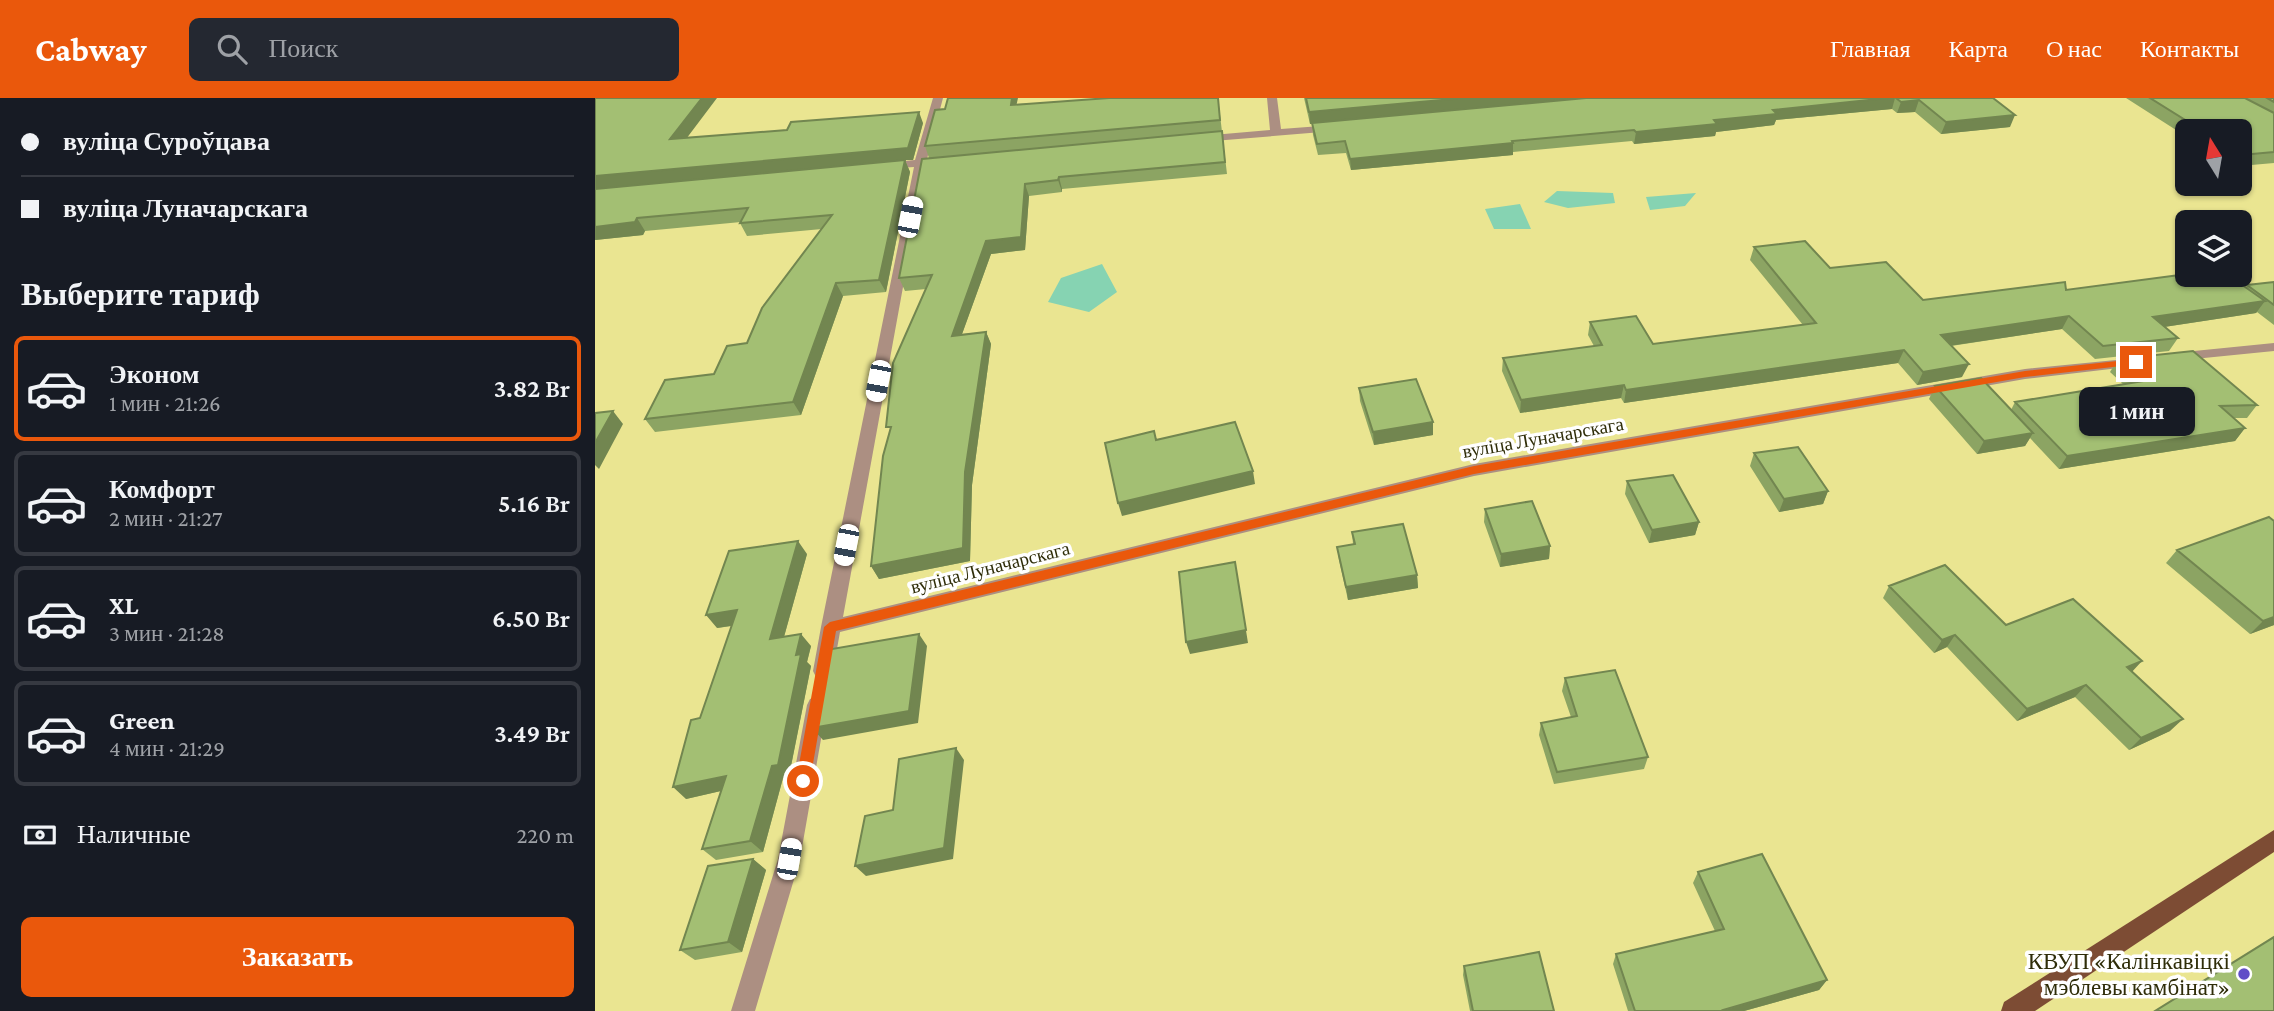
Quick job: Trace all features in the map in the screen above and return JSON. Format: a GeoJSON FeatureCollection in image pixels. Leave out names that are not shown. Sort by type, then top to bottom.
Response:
{"type":"FeatureCollection","features":[{"type":"Feature","properties":{"kind":"main road"},"geometry":{"type":"LineString","coordinates":[[2013,1011],[2274,840]]}},
{"type":"Feature","properties":{"kind":"street"},"geometry":{"type":"LineString","coordinates":[[743,1011],[789,859],[830,627],[921,163],[939,98]]}},
{"type":"Feature","properties":{"kind":"street"},"geometry":{"type":"LineString","coordinates":[[1272,98],[1276,133]]}},
{"type":"Feature","properties":{"kind":"street"},"geometry":{"type":"LineString","coordinates":[[1194,140],[1345,127]]}},
{"type":"Feature","properties":{"kind":"street"},"geometry":{"type":"LineString","coordinates":[[866,168],[961,159]]}},
{"type":"Feature","properties":{"kind":"street","name":"вуліца Луначарскага"},"geometry":{"type":"LineString","coordinates":[[830,627],[1474,470],[2025,374],[2274,347]]}},
{"type":"Feature","properties":{"kind":"shaded area"},"geometry":{"type":"Polygon","coordinates":[[[1557,191],[1613,193],[1615,203],[1568,208],[1544,202],[1557,191]]]}},
{"type":"Feature","properties":{"kind":"shaded area"},"geometry":{"type":"Polygon","coordinates":[[[1696,193],[1685,206],[1650,210],[1646,197],[1696,193]]]}},
{"type":"Feature","properties":{"kind":"shaded area"},"geometry":{"type":"Polygon","coordinates":[[[1520,204],[1531,229],[1494,229],[1485,209],[1520,204]]]}},
{"type":"Feature","properties":{"kind":"shaded area"},"geometry":{"type":"Polygon","coordinates":[[[1102,264],[1117,292],[1089,312],[1048,302],[1061,278],[1102,264]]]}},
{"type":"Feature","properties":{"kind":"building"},"geometry":{"type":"Polygon","coordinates":[[[595,98],[702,98],[670,139],[787,130],[791,122],[919,112],[908,148],[595,176],[595,98]]]}},
{"type":"Feature","properties":{"kind":"building"},"geometry":{"type":"Polygon","coordinates":[[[948,98],[1012,98],[1011,105],[1109,98],[1218,98],[1220,120],[925,146],[935,110],[945,109],[948,98]]]}},
{"type":"Feature","properties":{"kind":"building"},"geometry":{"type":"Polygon","coordinates":[[[1306,98],[1464,98],[1309,112],[1306,98]]]}},
{"type":"Feature","properties":{"kind":"building"},"geometry":{"type":"Polygon","coordinates":[[[1586,98],[1888,98],[1773,110],[1777,114],[1714,120],[1717,124],[1512,141],[1513,143],[1350,159],[1345,141],[1317,144],[1312,123],[1586,98]]]}},
{"type":"Feature","properties":{"kind":"building"},"geometry":{"type":"Polygon","coordinates":[[[1896,98],[1993,98],[2015,115],[1946,122],[1919,100],[1901,102],[1896,98]]]}},
{"type":"Feature","properties":{"kind":"building"},"geometry":{"type":"Polygon","coordinates":[[[2150,98],[2245,98],[2274,113],[2274,152],[2252,154],[2252,119],[2184,119],[2150,98]]]}},
{"type":"Feature","properties":{"kind":"building"},"geometry":{"type":"Polygon","coordinates":[[[1222,131],[1225,162],[1059,177],[1058,180],[1025,184],[1021,237],[986,241],[952,336],[986,332],[965,472],[963,548],[871,566],[883,456],[891,427],[886,427],[893,363],[932,275],[899,278],[922,159],[1222,131]]]}},
{"type":"Feature","properties":{"kind":"building"},"geometry":{"type":"Polygon","coordinates":[[[905,160],[879,280],[836,283],[793,402],[645,419],[665,380],[714,374],[727,346],[747,343],[762,308],[832,215],[740,223],[748,208],[637,218],[635,222],[595,227],[595,189],[905,160]]]}},
{"type":"Feature","properties":{"kind":"building"},"geometry":{"type":"Polygon","coordinates":[[[1805,241],[1830,268],[1886,262],[1923,300],[2065,282],[2066,290],[2175,276],[2175,287],[2245,287],[2265,301],[2153,317],[2178,338],[2103,346],[2069,316],[1941,335],[1969,364],[1923,372],[1904,350],[1626,390],[1624,385],[1521,400],[1503,358],[1602,345],[1590,322],[1636,316],[1653,344],[1816,323],[1754,247],[1805,241]]]}},
{"type":"Feature","properties":{"kind":"building"},"geometry":{"type":"Polygon","coordinates":[[[2274,282],[2274,305],[2250,287],[2274,282]]]}},
{"type":"Feature","properties":{"kind":"building"},"geometry":{"type":"Polygon","coordinates":[[[2193,351],[2257,405],[2220,406],[2245,428],[2067,456],[2015,402],[2143,381],[2118,359],[2193,351]]]}},
{"type":"Feature","properties":{"kind":"building"},"geometry":{"type":"Polygon","coordinates":[[[1981,378],[2033,433],[1984,441],[1935,386],[1981,378]]]}},
{"type":"Feature","properties":{"kind":"building"},"geometry":{"type":"Polygon","coordinates":[[[1416,379],[1433,422],[1373,432],[1359,388],[1416,379]]]}},
{"type":"Feature","properties":{"kind":"building"},"geometry":{"type":"Polygon","coordinates":[[[613,411],[595,443],[595,413],[613,411]]]}},
{"type":"Feature","properties":{"kind":"building"},"geometry":{"type":"Polygon","coordinates":[[[1235,422],[1253,471],[1118,503],[1105,443],[1154,431],[1156,440],[1235,422]]]}},
{"type":"Feature","properties":{"kind":"building"},"geometry":{"type":"Polygon","coordinates":[[[1798,447],[1828,491],[1784,499],[1754,453],[1798,447]]]}},
{"type":"Feature","properties":{"kind":"building"},"geometry":{"type":"Polygon","coordinates":[[[1673,475],[1699,522],[1652,530],[1627,481],[1673,475]]]}},
{"type":"Feature","properties":{"kind":"building"},"geometry":{"type":"Polygon","coordinates":[[[1532,501],[1550,546],[1501,554],[1485,509],[1532,501]]]}},
{"type":"Feature","properties":{"kind":"building"},"geometry":{"type":"Polygon","coordinates":[[[2269,517],[2274,521],[2274,617],[2263,621],[2177,550],[2269,517]]]}},
{"type":"Feature","properties":{"kind":"building"},"geometry":{"type":"Polygon","coordinates":[[[1403,524],[1417,575],[1346,587],[1337,547],[1355,544],[1352,532],[1403,524]]]}},
{"type":"Feature","properties":{"kind":"building"},"geometry":{"type":"Polygon","coordinates":[[[798,541],[770,639],[801,634],[796,655],[801,654],[778,765],[772,766],[750,841],[702,849],[726,776],[673,787],[691,720],[700,718],[737,610],[706,615],[729,551],[798,541]]]}},
{"type":"Feature","properties":{"kind":"building"},"geometry":{"type":"Polygon","coordinates":[[[1235,562],[1246,630],[1186,642],[1179,572],[1235,562]]]}},
{"type":"Feature","properties":{"kind":"building"},"geometry":{"type":"Polygon","coordinates":[[[1945,565],[2006,625],[2073,599],[2142,661],[2127,667],[2183,719],[2141,738],[2086,685],[2027,709],[1955,635],[1942,640],[1889,586],[1945,565]]]}},
{"type":"Feature","properties":{"kind":"building"},"geometry":{"type":"Polygon","coordinates":[[[919,634],[909,711],[812,728],[826,650],[919,634]]]}},
{"type":"Feature","properties":{"kind":"building"},"geometry":{"type":"Polygon","coordinates":[[[1615,670],[1648,757],[1557,772],[1541,723],[1577,716],[1565,678],[1615,670]]]}},
{"type":"Feature","properties":{"kind":"building"},"geometry":{"type":"Polygon","coordinates":[[[956,748],[944,848],[855,866],[865,816],[893,810],[899,759],[956,748]]]}},
{"type":"Feature","properties":{"kind":"building"},"geometry":{"type":"Polygon","coordinates":[[[1762,854],[1827,980],[1724,1011],[1635,1011],[1616,954],[1724,929],[1698,872],[1762,854]]]}},
{"type":"Feature","properties":{"kind":"building"},"geometry":{"type":"Polygon","coordinates":[[[753,859],[728,942],[680,950],[708,866],[753,859]]]}},
{"type":"Feature","properties":{"kind":"building","name":"КВУП «Калінкавіцкі мэблевы камбінат»"},"geometry":{"type":"Polygon","coordinates":[[[2274,937],[2274,1011],[2155,1011],[2274,937]]]}},
{"type":"Feature","properties":{"kind":"building"},"geometry":{"type":"Polygon","coordinates":[[[1539,952],[1554,1011],[1473,1011],[1464,966],[1539,952]]]}},
{"type":"Feature","properties":{"kind":"place","name":"КВУП «Калінкавіцкі мэблевы камбінат»"},"geometry":{"type":"Point","coordinates":[2244,974]}},
{"type":"Feature","properties":{"kind":"route"},"geometry":{"type":"LineString","coordinates":[[803,781],[830,627],[1474,470],[2025,374],[2136,362]]}}]}
